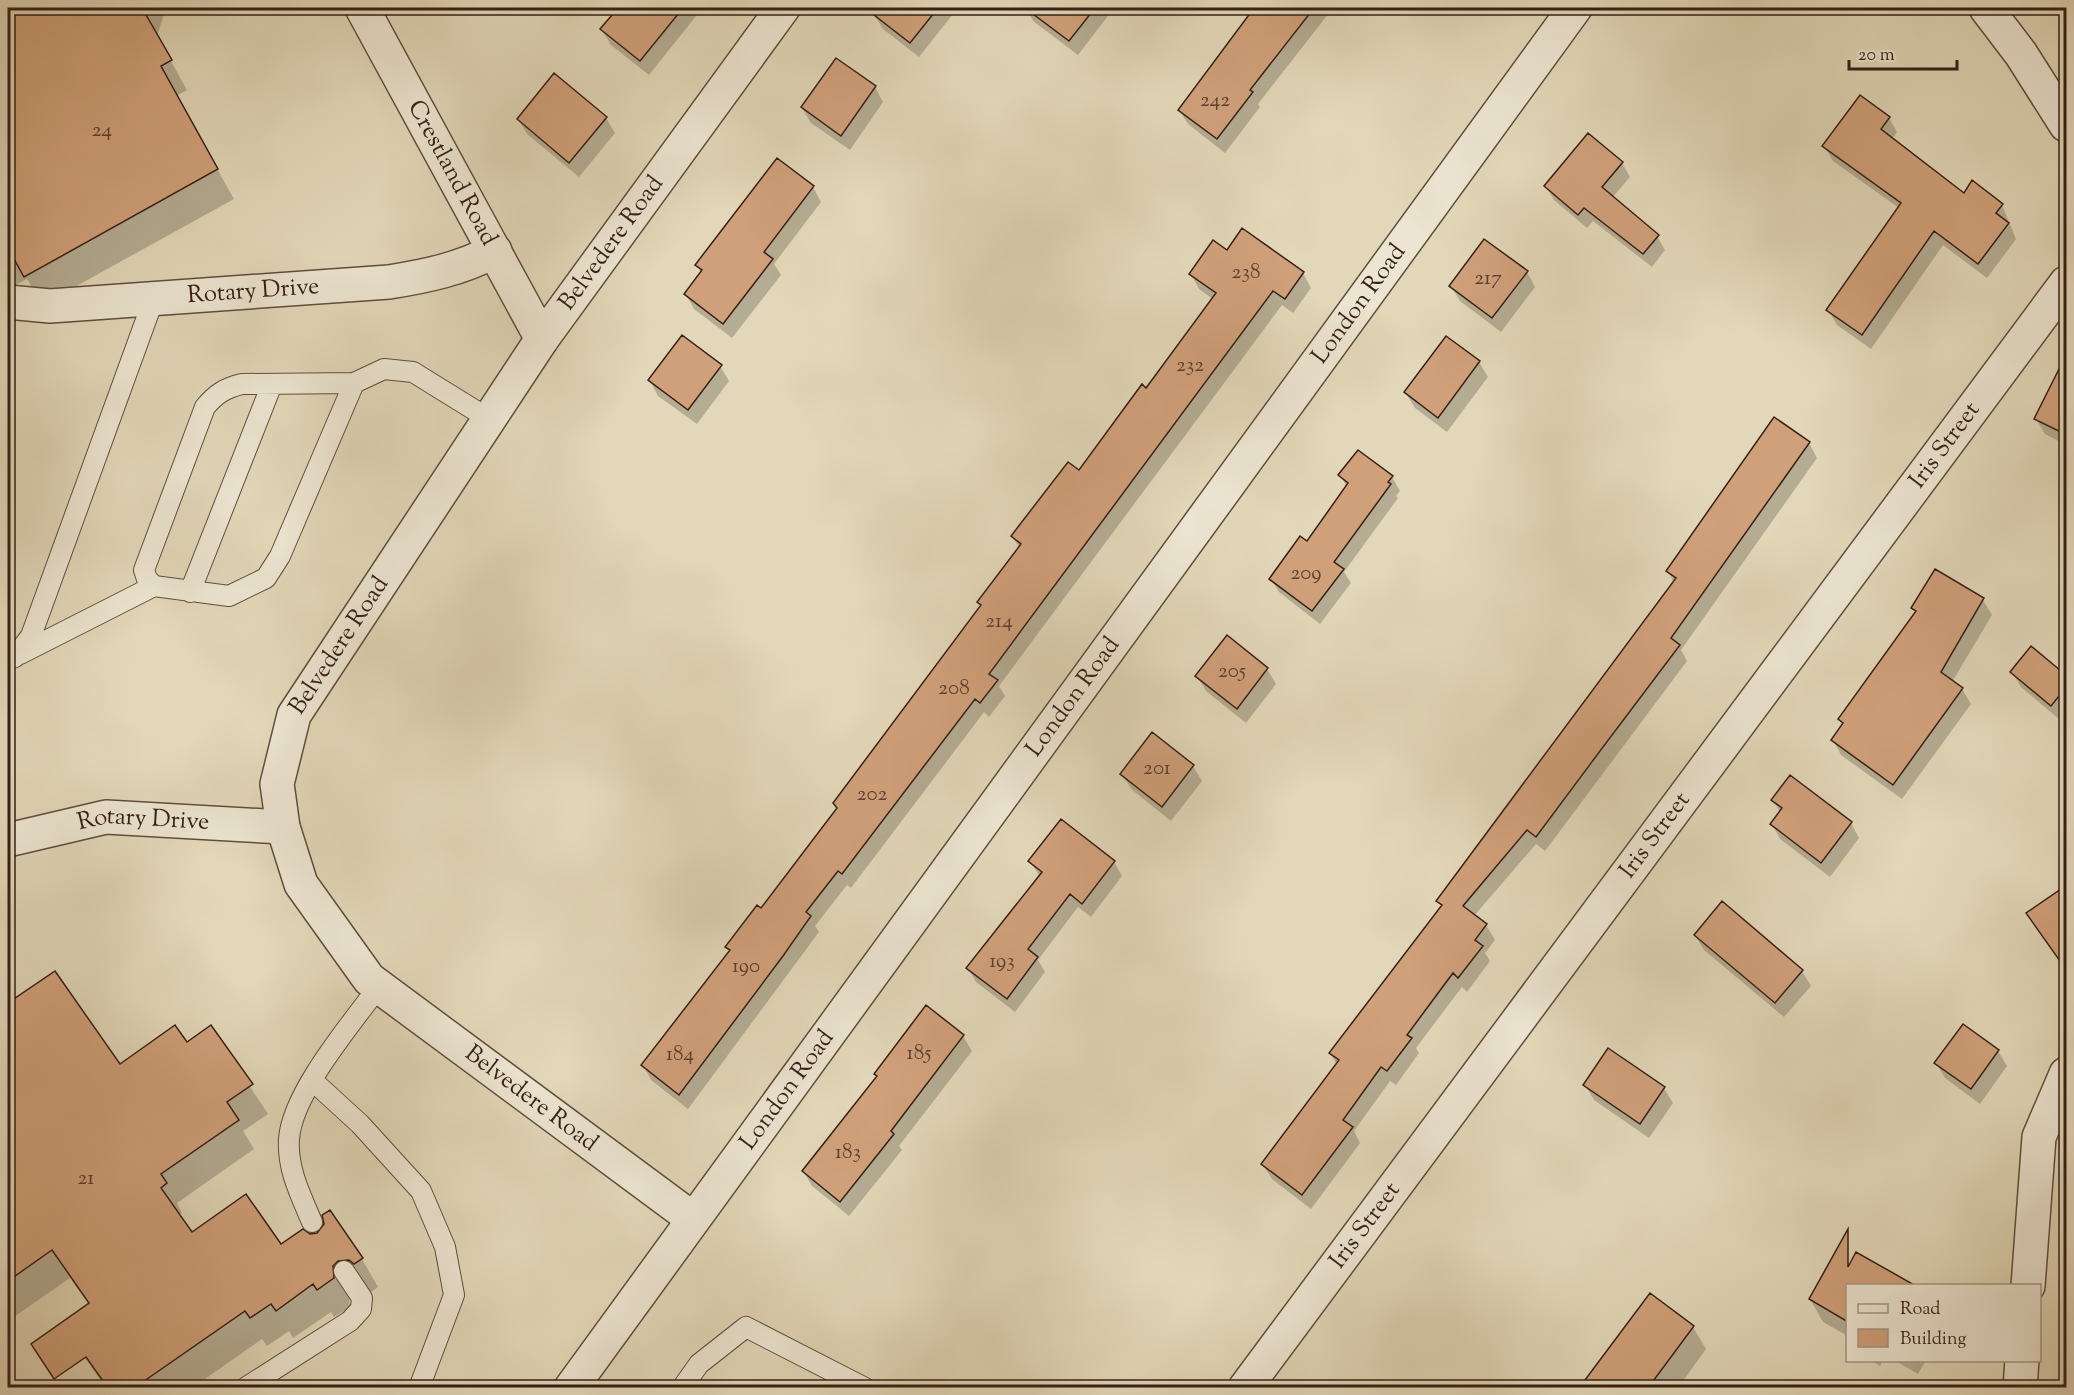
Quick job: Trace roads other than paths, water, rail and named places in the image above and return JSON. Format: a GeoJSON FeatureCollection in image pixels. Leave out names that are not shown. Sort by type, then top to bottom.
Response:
{"type":"FeatureCollection","features":[{"type":"Feature","properties":{"kind":"street","name":"Crestland Road"},"geometry":{"type":"LineString","coordinates":[[362,8],[542,339]]}},
{"type":"Feature","properties":{"kind":"street","name":"Belvedere Road"},"geometry":{"type":"LineString","coordinates":[[693,1220],[369,979],[301,884],[283,827],[277,784],[294,715],[542,339],[783,8]]}},
{"type":"Feature","properties":{"kind":"street","name":"London Road"},"geometry":{"type":"LineString","coordinates":[[571,1388],[1575,8]]}},
{"type":"Feature","properties":{"kind":"street"},"geometry":{"type":"LineString","coordinates":[[1986,8],[2021,54],[2067,125]]}},
{"type":"Feature","properties":{"kind":"street","name":"Rotary Drive"},"geometry":{"type":"LineString","coordinates":[[8,302],[50,306],[389,282],[436,274],[468,265],[495,251]]}},
{"type":"Feature","properties":{"kind":"street","name":"Iris Street"},"geometry":{"type":"LineString","coordinates":[[1245,1388],[2067,283]]}},
{"type":"Feature","properties":{"kind":"street","name":"Rotary Drive"},"geometry":{"type":"LineString","coordinates":[[8,840],[106,817],[283,827]]}},
{"type":"Feature","properties":{"kind":"street"},"geometry":{"type":"LineString","coordinates":[[2028,1284],[2038,1137],[2067,1074]]}},
{"type":"Feature","properties":{"kind":"street"},"geometry":{"type":"LineString","coordinates":[[2020,1388],[2022,1362]]}},
{"type":"Feature","properties":{"kind":"lane"},"geometry":{"type":"LineString","coordinates":[[11,658],[31,636],[154,298]]}},
{"type":"Feature","properties":{"kind":"lane"},"geometry":{"type":"LineString","coordinates":[[354,382],[280,556],[266,578],[229,596],[154,586],[147,579],[144,570],[205,407],[214,395],[227,388],[242,384],[354,382],[384,369],[413,372],[489,419]]}},
{"type":"Feature","properties":{"kind":"lane"},"geometry":{"type":"LineString","coordinates":[[190,592],[272,384]]}},
{"type":"Feature","properties":{"kind":"lane"},"geometry":{"type":"LineString","coordinates":[[11,658],[154,586]]}},
{"type":"Feature","properties":{"kind":"lane"},"geometry":{"type":"LineString","coordinates":[[312,1222],[293,1178],[289,1139],[295,1113],[332,1050],[380,986]]}},
{"type":"Feature","properties":{"kind":"lane"},"geometry":{"type":"LineString","coordinates":[[313,1081],[360,1124],[421,1191],[445,1247],[454,1295],[419,1388]]}},
{"type":"Feature","properties":{"kind":"lane"},"geometry":{"type":"LineString","coordinates":[[246,1388],[350,1321],[362,1309],[362,1298],[344,1271]]}},
{"type":"Feature","properties":{"kind":"lane"},"geometry":{"type":"LineString","coordinates":[[682,1388],[699,1364],[746,1327],[865,1388]]}}]}
